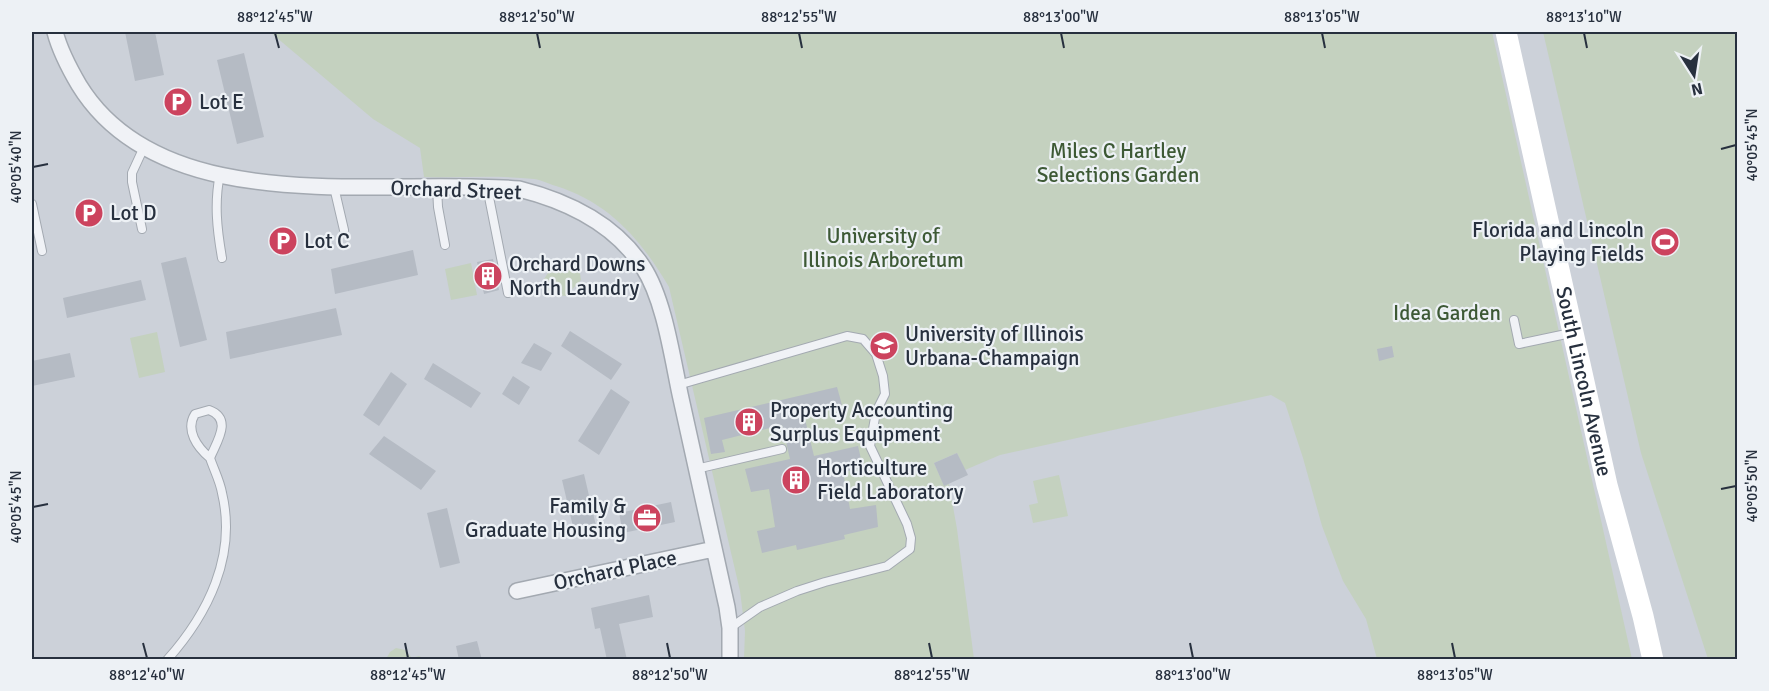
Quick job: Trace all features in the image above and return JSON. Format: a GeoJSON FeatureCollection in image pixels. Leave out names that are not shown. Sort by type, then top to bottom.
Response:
{"type":"FeatureCollection","features":[{"type":"Feature","properties":{"kind":"main road","name":"South Lincoln Avenue"},"geometry":{"type":"LineString","coordinates":[[1506,32],[1606,484],[1653,660]]}},
{"type":"Feature","properties":{"kind":"street","name":"Orchard Street"},"geometry":{"type":"LineString","coordinates":[[56,32],[70,69],[90,100],[116,129],[144,147],[186,166],[280,184],[334,187],[519,189],[544,195],[569,205],[587,215],[628,249],[650,280],[661,313],[728,607],[730,660]]}},
{"type":"Feature","properties":{"kind":"street","name":"Orchard Place"},"geometry":{"type":"LineString","coordinates":[[517,591],[714,549]]}},
{"type":"Feature","properties":{"kind":"lane"},"geometry":{"type":"LineString","coordinates":[[142,229],[132,173],[144,147]]}},
{"type":"Feature","properties":{"kind":"lane"},"geometry":{"type":"LineString","coordinates":[[220,174],[217,188],[216,223],[222,258]]}},
{"type":"Feature","properties":{"kind":"lane"},"geometry":{"type":"LineString","coordinates":[[334,187],[344,230]]}},
{"type":"Feature","properties":{"kind":"lane"},"geometry":{"type":"LineString","coordinates":[[437,187],[437,205],[445,244]]}},
{"type":"Feature","properties":{"kind":"lane"},"geometry":{"type":"LineString","coordinates":[[487,188],[508,293]]}},
{"type":"Feature","properties":{"kind":"lane"},"geometry":{"type":"LineString","coordinates":[[32,204],[42,251]]}},
{"type":"Feature","properties":{"kind":"lane"},"geometry":{"type":"LineString","coordinates":[[1514,320],[1519,344],[1573,333]]}},
{"type":"Feature","properties":{"kind":"lane"},"geometry":{"type":"LineString","coordinates":[[678,385],[847,336],[863,339],[876,354],[883,376],[885,393],[876,412],[870,446],[907,524],[911,538],[910,549],[887,566],[825,582],[759,607],[730,628]]}},
{"type":"Feature","properties":{"kind":"lane"},"geometry":{"type":"LineString","coordinates":[[170,658],[203,612],[220,571],[225,545],[226,517],[222,492],[210,458],[202,451],[190,429],[190,421],[195,414],[209,410],[220,417],[222,424],[222,431],[210,458]]}},
{"type":"Feature","properties":{"kind":"lane"},"geometry":{"type":"LineString","coordinates":[[696,469],[782,449]]}},
{"type":"Feature","properties":{"kind":"shaded area","name":"University of Illinois Urbana-Champaign"},"geometry":{"type":"Polygon","coordinates":[[[32,32],[1737,32],[1737,659],[32,659],[32,32]]]}},
{"type":"Feature","properties":{"kind":"green space","name":"University of Illinois Arboretum"},"geometry":{"type":"Polygon","coordinates":[[[270,32],[1492,32],[1632,659],[1377,659],[1366,619],[1343,581],[1322,526],[1285,403],[1271,395],[1000,455],[965,470],[957,453],[934,463],[944,485],[949,484],[974,659],[744,659],[745,631],[740,591],[669,287],[647,254],[622,225],[608,213],[575,193],[543,181],[507,177],[424,177],[420,148],[373,119],[270,32]]]}},
{"type":"Feature","properties":{"kind":"green space","name":"Florida and Lincoln Playing Fields"},"geometry":{"type":"Polygon","coordinates":[[[1543,32],[1737,32],[1737,659],[1708,659],[1641,453],[1543,32]]]}},
{"type":"Feature","properties":{"kind":"green space"},"geometry":{"type":"Polygon","coordinates":[[[471,263],[477,295],[451,300],[445,269],[471,263]]]}},
{"type":"Feature","properties":{"kind":"green space"},"geometry":{"type":"Polygon","coordinates":[[[576,269],[580,273],[581,280],[566,296],[554,295],[540,285],[548,273],[576,269]]]}},
{"type":"Feature","properties":{"kind":"green space"},"geometry":{"type":"Polygon","coordinates":[[[157,332],[165,372],[139,378],[130,338],[157,332]]]}},
{"type":"Feature","properties":{"kind":"green space"},"geometry":{"type":"Polygon","coordinates":[[[1059,475],[1068,516],[1033,523],[1029,505],[1038,503],[1033,481],[1059,475]]]}},
{"type":"Feature","properties":{"kind":"green space"},"geometry":{"type":"Polygon","coordinates":[[[396,648],[405,650],[412,658],[419,656],[425,659],[386,659],[396,648]]]}},
{"type":"Feature","properties":{"kind":"building"},"geometry":{"type":"Polygon","coordinates":[[[125,32],[155,32],[164,75],[135,81],[125,32]]]}},
{"type":"Feature","properties":{"kind":"building"},"geometry":{"type":"Polygon","coordinates":[[[244,53],[264,137],[237,144],[217,60],[244,53]]]}},
{"type":"Feature","properties":{"kind":"building"},"geometry":{"type":"Polygon","coordinates":[[[413,250],[418,275],[335,294],[331,269],[413,250]]]}},
{"type":"Feature","properties":{"kind":"building"},"geometry":{"type":"Polygon","coordinates":[[[186,257],[207,340],[180,347],[161,263],[186,257]]]}},
{"type":"Feature","properties":{"kind":"building","name":"Orchard Downs North Laundry"},"geometry":{"type":"Polygon","coordinates":[[[493,259],[499,290],[484,294],[477,262],[493,259]]]}},
{"type":"Feature","properties":{"kind":"building"},"geometry":{"type":"Polygon","coordinates":[[[141,280],[146,300],[67,318],[63,298],[141,280]]]}},
{"type":"Feature","properties":{"kind":"building"},"geometry":{"type":"Polygon","coordinates":[[[336,308],[342,335],[230,359],[226,332],[336,308]]]}},
{"type":"Feature","properties":{"kind":"building"},"geometry":{"type":"Polygon","coordinates":[[[570,331],[622,364],[611,380],[561,346],[570,331]]]}},
{"type":"Feature","properties":{"kind":"building"},"geometry":{"type":"Polygon","coordinates":[[[534,343],[552,353],[541,371],[521,363],[534,343]]]}},
{"type":"Feature","properties":{"kind":"building"},"geometry":{"type":"Polygon","coordinates":[[[1392,346],[1394,357],[1379,361],[1377,349],[1392,346]]]}},
{"type":"Feature","properties":{"kind":"building"},"geometry":{"type":"Polygon","coordinates":[[[70,353],[75,377],[32,386],[32,361],[70,353]]]}},
{"type":"Feature","properties":{"kind":"building"},"geometry":{"type":"Polygon","coordinates":[[[433,363],[481,393],[471,408],[424,379],[433,363]]]}},
{"type":"Feature","properties":{"kind":"building"},"geometry":{"type":"Polygon","coordinates":[[[391,372],[407,384],[379,426],[363,415],[391,372]]]}},
{"type":"Feature","properties":{"kind":"building"},"geometry":{"type":"Polygon","coordinates":[[[513,376],[530,387],[519,405],[502,394],[513,376]]]}},
{"type":"Feature","properties":{"kind":"building","name":"Horticulture Field Laboratory"},"geometry":{"type":"Polygon","coordinates":[[[837,387],[842,405],[804,415],[814,456],[858,446],[863,468],[843,472],[850,509],[876,505],[878,527],[844,535],[845,539],[797,550],[796,545],[762,553],[757,531],[775,527],[769,489],[751,492],[745,469],[790,459],[782,425],[722,440],[725,452],[711,454],[704,418],[837,387]]]}},
{"type":"Feature","properties":{"kind":"building"},"geometry":{"type":"Polygon","coordinates":[[[611,389],[630,402],[599,455],[578,441],[611,389]]]}},
{"type":"Feature","properties":{"kind":"building"},"geometry":{"type":"Polygon","coordinates":[[[384,436],[436,471],[421,490],[369,454],[384,436]]]}},
{"type":"Feature","properties":{"kind":"building"},"geometry":{"type":"Polygon","coordinates":[[[957,453],[968,475],[944,486],[934,463],[957,453]]]}},
{"type":"Feature","properties":{"kind":"building"},"geometry":{"type":"Polygon","coordinates":[[[584,474],[597,530],[575,535],[562,480],[584,474]]]}},
{"type":"Feature","properties":{"kind":"building","name":"Family & Graduate Housing"},"geometry":{"type":"Polygon","coordinates":[[[671,502],[675,522],[623,533],[619,513],[671,502]]]}},
{"type":"Feature","properties":{"kind":"building"},"geometry":{"type":"Polygon","coordinates":[[[447,508],[460,563],[440,568],[427,513],[447,508]]]}},
{"type":"Feature","properties":{"kind":"building"},"geometry":{"type":"Polygon","coordinates":[[[649,595],[653,617],[619,624],[627,660],[607,660],[600,628],[595,629],[591,608],[649,595]]]}},
{"type":"Feature","properties":{"kind":"building"},"geometry":{"type":"Polygon","coordinates":[[[477,641],[482,660],[459,660],[456,646],[477,641]]]}},
{"type":"Feature","properties":{"kind":"place","name":"Lot E"},"geometry":{"type":"Point","coordinates":[178,102]}},
{"type":"Feature","properties":{"kind":"place","name":"Lot D"},"geometry":{"type":"Point","coordinates":[89,213]}},
{"type":"Feature","properties":{"kind":"place","name":"Lot C"},"geometry":{"type":"Point","coordinates":[283,241]}},
{"type":"Feature","properties":{"kind":"place","name":"Florida and Lincoln Playing Fields"},"geometry":{"type":"Point","coordinates":[1665,242]}},
{"type":"Feature","properties":{"kind":"place","name":"Orchard Downs North Laundry"},"geometry":{"type":"Point","coordinates":[488,276]}},
{"type":"Feature","properties":{"kind":"place","name":"University of Illinois Urbana-Champaign"},"geometry":{"type":"Point","coordinates":[884,346]}},
{"type":"Feature","properties":{"kind":"place","name":"Property Accounting Surplus Equipment"},"geometry":{"type":"Point","coordinates":[749,422]}},
{"type":"Feature","properties":{"kind":"place","name":"Horticulture Field Laboratory"},"geometry":{"type":"Point","coordinates":[796,480]}},
{"type":"Feature","properties":{"kind":"place","name":"Family & Graduate Housing"},"geometry":{"type":"Point","coordinates":[647,518]}},
{"type":"Feature","properties":{"kind":"park label","name":"Miles C Hartley Selections Garden"},"geometry":{"type":"Point","coordinates":[1118,163]}},
{"type":"Feature","properties":{"kind":"park label","name":"Idea Garden"},"geometry":{"type":"Point","coordinates":[1447,313]}}]}
